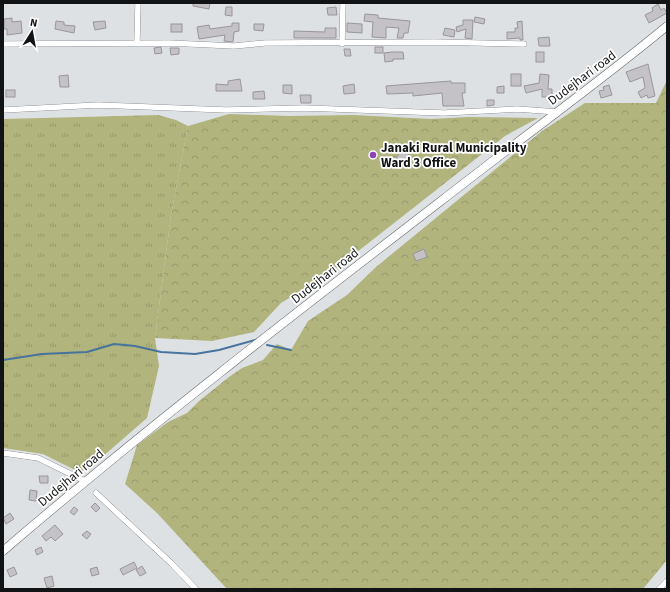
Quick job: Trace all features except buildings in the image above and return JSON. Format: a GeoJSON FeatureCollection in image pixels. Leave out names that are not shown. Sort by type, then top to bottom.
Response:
{"type":"FeatureCollection","features":[{"type":"Feature","properties":{"kind":"street"},"geometry":{"type":"LineString","coordinates":[[137,43],[138,3]]}},
{"type":"Feature","properties":{"kind":"street"},"geometry":{"type":"LineString","coordinates":[[342,3],[342,44]]}},
{"type":"Feature","properties":{"kind":"street","name":"Dudejhari road"},"geometry":{"type":"LineString","coordinates":[[3,551],[85,481],[234,362],[667,26]]}},
{"type":"Feature","properties":{"kind":"street"},"geometry":{"type":"LineString","coordinates":[[3,44],[137,43],[221,46],[265,43],[342,44],[435,42],[524,44]]}},
{"type":"Feature","properties":{"kind":"street"},"geometry":{"type":"LineString","coordinates":[[3,110],[98,105],[226,110],[304,108],[444,113],[517,109],[558,112]]}},
{"type":"Feature","properties":{"kind":"street"},"geometry":{"type":"LineString","coordinates":[[3,453],[38,458],[85,481]]}},
{"type":"Feature","properties":{"kind":"street"},"geometry":{"type":"LineString","coordinates":[[96,494],[171,563],[196,589]]}},
{"type":"Feature","properties":{"kind":"street"},"geometry":{"type":"LineString","coordinates":[[659,589],[667,581]]}},
{"type":"Feature","properties":{"kind":"green space"},"geometry":{"type":"Polygon","coordinates":[[[667,80],[667,560],[643,589],[227,589],[157,513],[125,484],[137,445],[168,422],[187,413],[199,401],[242,368],[263,360],[277,344],[291,350],[308,321],[347,295],[376,267],[542,131],[585,103],[656,103],[667,80]]]}},
{"type":"Feature","properties":{"kind":"green space"},"geometry":{"type":"Polygon","coordinates":[[[229,114],[288,116],[354,115],[431,119],[468,117],[538,118],[505,136],[329,274],[281,303],[254,332],[212,341],[155,338],[171,215],[188,126],[229,114]]]}},
{"type":"Feature","properties":{"kind":"green space"},"geometry":{"type":"Polygon","coordinates":[[[158,115],[176,120],[188,126],[171,215],[155,338],[159,366],[147,418],[86,471],[73,469],[43,454],[3,448],[3,119],[158,115]]]}},
{"type":"Feature","properties":{"kind":"waterway"},"geometry":{"type":"LineString","coordinates":[[3,360],[42,354],[87,352],[114,344],[135,346],[161,352],[195,354],[219,350],[259,339]]}},
{"type":"Feature","properties":{"kind":"waterway"},"geometry":{"type":"LineString","coordinates":[[267,345],[291,350]]}},
{"type":"Feature","properties":{"kind":"place","name":"Janaki Rural Municipality Ward 3 Office"},"geometry":{"type":"Point","coordinates":[373,155]}}]}
